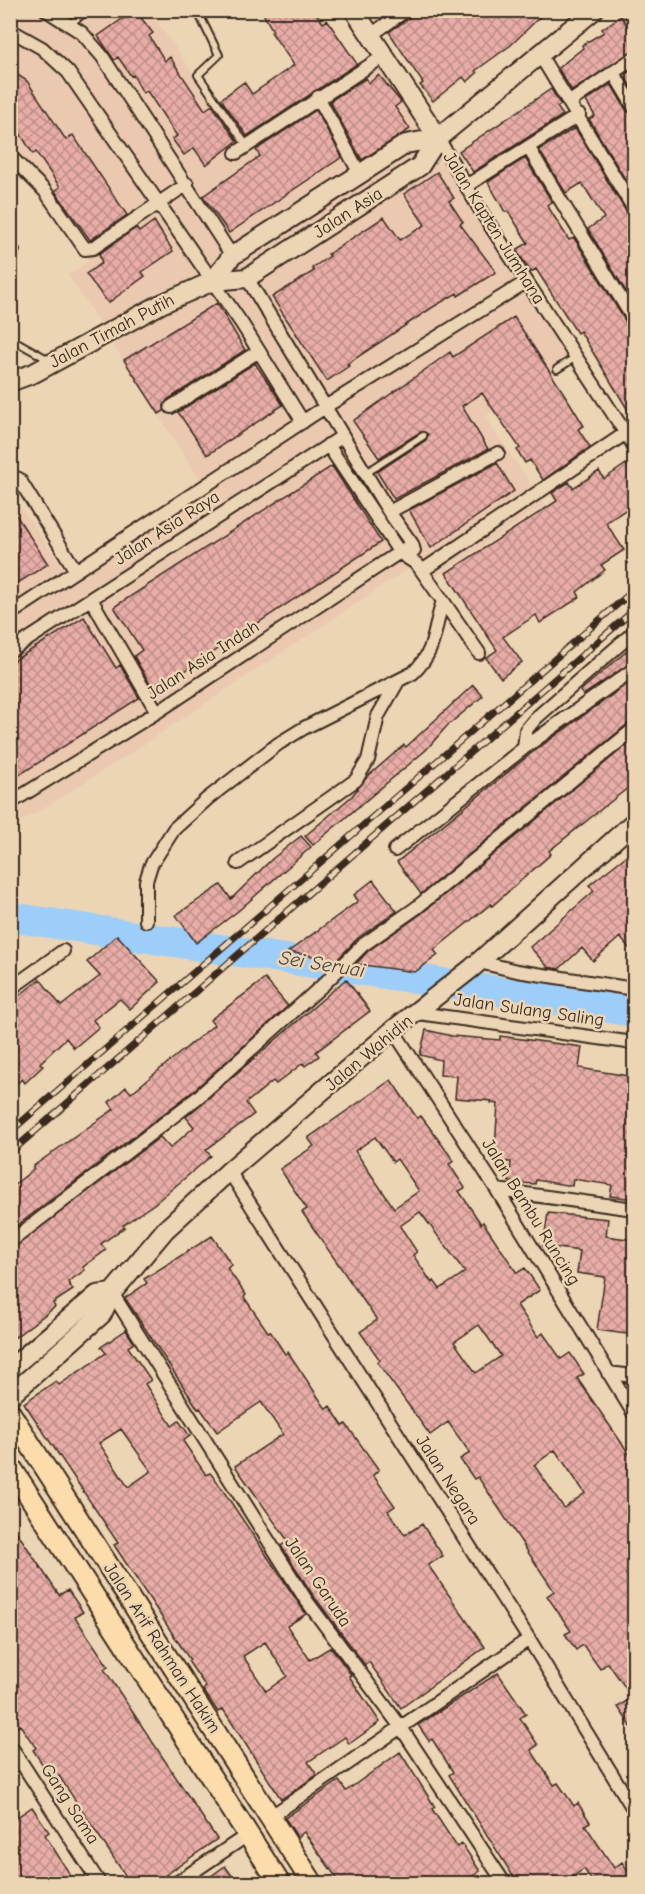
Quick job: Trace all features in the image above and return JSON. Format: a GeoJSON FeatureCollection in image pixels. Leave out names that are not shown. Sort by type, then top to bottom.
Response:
{"type":"FeatureCollection","features":[{"type":"Feature","properties":{"kind":"main road","name":"Jalan Arif Rahman Hakim"},"geometry":{"type":"LineString","coordinates":[[10,1413],[313,1884]]}},
{"type":"Feature","properties":{"kind":"main road","name":"Jalan Arif Rahman Hakim"},"geometry":{"type":"LineString","coordinates":[[10,1466],[280,1884]]}},
{"type":"Feature","properties":{"kind":"street"},"geometry":{"type":"LineString","coordinates":[[46,10],[82,33],[102,56],[232,256]]}},
{"type":"Feature","properties":{"kind":"street","name":"Jalan Kapten Jumhana"},"geometry":{"type":"LineString","coordinates":[[354,10],[438,138],[526,282],[634,446]]}},
{"type":"Feature","properties":{"kind":"street"},"geometry":{"type":"LineString","coordinates":[[371,35],[406,10]]}},
{"type":"Feature","properties":{"kind":"street","name":"Jalan Asia"},"geometry":{"type":"LineString","coordinates":[[247,278],[420,166],[438,138],[594,10]]}},
{"type":"Feature","properties":{"kind":"street"},"geometry":{"type":"LineString","coordinates":[[630,10],[634,17]]}},
{"type":"Feature","properties":{"kind":"street"},"geometry":{"type":"LineString","coordinates":[[10,30],[59,61],[213,281],[303,422]]}},
{"type":"Feature","properties":{"kind":"street"},"geometry":{"type":"LineString","coordinates":[[540,55],[579,115],[634,208]]}},
{"type":"Feature","properties":{"kind":"street"},"geometry":{"type":"LineString","coordinates":[[242,149],[318,97],[384,56]]}},
{"type":"Feature","properties":{"kind":"street"},"geometry":{"type":"LineString","coordinates":[[570,102],[634,58]]}},
{"type":"Feature","properties":{"kind":"street"},"geometry":{"type":"LineString","coordinates":[[614,72],[634,107]]}},
{"type":"Feature","properties":{"kind":"street"},"geometry":{"type":"LineString","coordinates":[[318,97],[360,174]]}},
{"type":"Feature","properties":{"kind":"street"},"geometry":{"type":"LineString","coordinates":[[466,186],[579,115]]}},
{"type":"Feature","properties":{"kind":"street","name":"Jalan Asia"},"geometry":{"type":"LineString","coordinates":[[232,256],[406,144],[438,138]]}},
{"type":"Feature","properties":{"kind":"street"},"geometry":{"type":"LineString","coordinates":[[528,147],[634,320]]}},
{"type":"Feature","properties":{"kind":"street"},"geometry":{"type":"LineString","coordinates":[[10,156],[45,191],[85,249],[93,248],[187,184]]}},
{"type":"Feature","properties":{"kind":"street","name":"Jalan Timah Putih"},"geometry":{"type":"LineString","coordinates":[[213,281],[232,256]]}},
{"type":"Feature","properties":{"kind":"street"},"geometry":{"type":"LineString","coordinates":[[247,278],[389,512],[412,544],[420,567],[479,653]]}},
{"type":"Feature","properties":{"kind":"street","name":"Jalan Timah Putih"},"geometry":{"type":"LineString","coordinates":[[10,382],[161,304],[213,281],[247,278]]}},
{"type":"Feature","properties":{"kind":"street","name":"Jalan Asia Raya"},"geometry":{"type":"LineString","coordinates":[[10,614],[326,407],[526,282]]}},
{"type":"Feature","properties":{"kind":"street"},"geometry":{"type":"LineString","coordinates":[[171,407],[259,351]]}},
{"type":"Feature","properties":{"kind":"street"},"geometry":{"type":"LineString","coordinates":[[420,567],[626,433]]}},
{"type":"Feature","properties":{"kind":"street","name":"Jalan Asia Raya"},"geometry":{"type":"LineString","coordinates":[[10,651],[343,436]]}},
{"type":"Feature","properties":{"kind":"street"},"geometry":{"type":"LineString","coordinates":[[328,445],[400,553],[420,567]]}},
{"type":"Feature","properties":{"kind":"street"},"geometry":{"type":"LineString","coordinates":[[389,512],[498,453]]}},
{"type":"Feature","properties":{"kind":"street"},"geometry":{"type":"LineString","coordinates":[[10,476],[19,479],[76,571]]}},
{"type":"Feature","properties":{"kind":"street","name":"Jalan Asia Indah"},"geometry":{"type":"LineString","coordinates":[[10,803],[157,712],[412,544]]}},
{"type":"Feature","properties":{"kind":"street"},"geometry":{"type":"LineString","coordinates":[[91,599],[157,712]]}},
{"type":"Feature","properties":{"kind":"street"},"geometry":{"type":"LineString","coordinates":[[146,921],[145,897],[149,873],[174,830],[207,800],[278,744],[314,723],[413,673],[425,662],[432,648],[444,601]]}},
{"type":"Feature","properties":{"kind":"street"},"geometry":{"type":"LineString","coordinates":[[524,748],[526,730],[536,718],[634,633]]}},
{"type":"Feature","properties":{"kind":"street"},"geometry":{"type":"LineString","coordinates":[[395,850],[524,748],[634,669]]}},
{"type":"Feature","properties":{"kind":"street"},"geometry":{"type":"LineString","coordinates":[[237,862],[356,780],[368,760],[378,716],[397,683]]}},
{"type":"Feature","properties":{"kind":"street"},"geometry":{"type":"LineString","coordinates":[[10,1242],[197,1098],[324,984],[346,960],[416,908],[634,729]]}},
{"type":"Feature","properties":{"kind":"street","name":"Jalan Wahidin"},"geometry":{"type":"LineString","coordinates":[[10,1396],[102,1314],[112,1293],[165,1230],[229,1171],[393,1030],[421,1011],[476,965],[634,822]]}},
{"type":"Feature","properties":{"kind":"street"},"geometry":{"type":"LineString","coordinates":[[10,989],[63,951]]}},
{"type":"Feature","properties":{"kind":"street"},"geometry":{"type":"LineString","coordinates":[[476,965],[634,989]]}},
{"type":"Feature","properties":{"kind":"street","name":"Jalan Sulang Saling"},"geometry":{"type":"LineString","coordinates":[[421,1011],[634,1042]]}},
{"type":"Feature","properties":{"kind":"street","name":"Jalan Bambu Runcing"},"geometry":{"type":"LineString","coordinates":[[393,1030],[497,1190],[634,1414]]}},
{"type":"Feature","properties":{"kind":"street","name":"Jalan Negara"},"geometry":{"type":"LineString","coordinates":[[229,1171],[529,1639],[634,1810]]}},
{"type":"Feature","properties":{"kind":"street"},"geometry":{"type":"LineString","coordinates":[[497,1190],[634,1209]]}},
{"type":"Feature","properties":{"kind":"street","name":"Jalan Wahidin"},"geometry":{"type":"LineString","coordinates":[[10,1370],[97,1294],[112,1293]]}},
{"type":"Feature","properties":{"kind":"street","name":"Jalan Garuda"},"geometry":{"type":"LineString","coordinates":[[112,1293],[306,1600],[400,1726],[505,1884]]}},
{"type":"Feature","properties":{"kind":"street"},"geometry":{"type":"LineString","coordinates":[[608,1373],[634,1376]]}},
{"type":"Feature","properties":{"kind":"street"},"geometry":{"type":"LineString","coordinates":[[270,1816],[529,1639]]}},
{"type":"Feature","properties":{"kind":"street","name":"Gang Sama"},"geometry":{"type":"LineString","coordinates":[[10,1745],[100,1884]]}},
{"type":"Feature","properties":{"kind":"street"},"geometry":{"type":"LineString","coordinates":[[175,1884],[249,1834]]}},
{"type":"Feature","properties":{"kind":"lane"},"geometry":{"type":"LineString","coordinates":[[69,25],[88,10]]}},
{"type":"Feature","properties":{"kind":"lane"},"geometry":{"type":"LineString","coordinates":[[196,10],[219,56],[198,75],[242,149]]}},
{"type":"Feature","properties":{"kind":"lane"},"geometry":{"type":"LineString","coordinates":[[10,247],[16,250],[10,260]]}},
{"type":"Feature","properties":{"kind":"lane"},"geometry":{"type":"LineString","coordinates":[[10,338],[52,362]]}},
{"type":"Feature","properties":{"kind":"lane"},"geometry":{"type":"LineString","coordinates":[[557,369],[576,357]]}},
{"type":"Feature","properties":{"kind":"lane"},"geometry":{"type":"LineString","coordinates":[[366,473],[423,436]]}},
{"type":"Feature","properties":{"kind":"shaded area"},"geometry":{"type":"Polygon","coordinates":[[[11,11],[150,11],[248,153],[390,61],[577,360],[485,417],[545,505],[423,585],[411,567],[128,755],[28,818],[11,825],[10,492],[64,569],[200,480],[68,275],[89,261],[46,195],[11,176],[11,11]]]}},
{"type":"Feature","properties":{"kind":"building"},"geometry":{"type":"Polygon","coordinates":[[[135,10],[153,33],[149,36],[165,61],[170,57],[205,110],[212,105],[237,141],[206,165],[194,148],[184,155],[172,139],[177,136],[147,91],[143,93],[133,75],[131,76],[118,57],[114,60],[98,36],[135,10]]]}},
{"type":"Feature","properties":{"kind":"building"},"geometry":{"type":"Polygon","coordinates":[[[261,10],[314,10],[323,23],[327,20],[357,64],[247,136],[221,99],[244,82],[252,94],[294,65],[271,32],[273,31],[261,10]]]}},
{"type":"Feature","properties":{"kind":"building"},"geometry":{"type":"Polygon","coordinates":[[[414,10],[547,10],[511,45],[475,71],[477,73],[467,82],[463,77],[433,101],[420,85],[423,83],[389,32],[411,17],[414,10]]]}},
{"type":"Feature","properties":{"kind":"building"},"geometry":{"type":"Polygon","coordinates":[[[621,16],[634,36],[634,50],[572,91],[558,68],[583,48],[582,45],[604,32],[602,29],[621,16]]]}},
{"type":"Feature","properties":{"kind":"building"},"geometry":{"type":"Polygon","coordinates":[[[634,68],[634,92],[624,75],[634,68]]]}},
{"type":"Feature","properties":{"kind":"building"},"geometry":{"type":"Polygon","coordinates":[[[10,70],[27,81],[66,140],[73,135],[127,215],[90,240],[55,191],[60,187],[36,152],[33,154],[18,130],[10,123],[10,70]]]}},
{"type":"Feature","properties":{"kind":"building"},"geometry":{"type":"Polygon","coordinates":[[[379,75],[401,102],[395,107],[410,129],[362,160],[330,101],[366,78],[369,83],[379,75]]]}},
{"type":"Feature","properties":{"kind":"building"},"geometry":{"type":"Polygon","coordinates":[[[611,84],[627,111],[634,115],[634,194],[589,119],[595,116],[586,101],[611,84]]]}},
{"type":"Feature","properties":{"kind":"building"},"geometry":{"type":"Polygon","coordinates":[[[551,89],[561,105],[557,107],[563,115],[473,172],[459,151],[551,89]]]}},
{"type":"Feature","properties":{"kind":"building"},"geometry":{"type":"Polygon","coordinates":[[[316,110],[342,157],[229,233],[203,196],[260,156],[256,150],[316,110]]]}},
{"type":"Feature","properties":{"kind":"building"},"geometry":{"type":"Polygon","coordinates":[[[575,128],[627,213],[634,217],[634,305],[588,229],[604,218],[582,183],[566,193],[539,150],[575,128]]]}},
{"type":"Feature","properties":{"kind":"building"},"geometry":{"type":"Polygon","coordinates":[[[525,158],[552,202],[547,205],[569,240],[574,238],[627,324],[634,328],[634,420],[580,331],[577,333],[536,269],[531,272],[516,250],[528,243],[508,211],[505,212],[488,182],[525,158]]]}},
{"type":"Feature","properties":{"kind":"building"},"geometry":{"type":"Polygon","coordinates":[[[437,172],[454,198],[449,201],[463,222],[460,224],[496,272],[458,296],[457,293],[433,307],[347,364],[349,366],[327,381],[272,297],[314,271],[312,268],[330,256],[328,254],[384,217],[400,240],[425,225],[404,194],[437,172]]]}},
{"type":"Feature","properties":{"kind":"building"},"geometry":{"type":"Polygon","coordinates":[[[154,221],[173,251],[142,272],[145,276],[108,303],[86,274],[102,263],[99,254],[136,228],[139,232],[154,221]]]}},
{"type":"Feature","properties":{"kind":"building"},"geometry":{"type":"Polygon","coordinates":[[[217,303],[245,350],[167,400],[164,411],[159,414],[124,360],[217,303]]]}},
{"type":"Feature","properties":{"kind":"building"},"geometry":{"type":"Polygon","coordinates":[[[514,317],[584,426],[578,429],[590,447],[543,480],[530,460],[525,463],[517,450],[520,448],[482,393],[462,406],[488,449],[394,499],[377,472],[426,440],[428,434],[420,432],[379,458],[353,421],[450,352],[453,357],[514,317]]]}},
{"type":"Feature","properties":{"kind":"building"},"geometry":{"type":"Polygon","coordinates":[[[255,363],[283,405],[207,455],[178,412],[255,363]]]}},
{"type":"Feature","properties":{"kind":"building"},"geometry":{"type":"Polygon","coordinates":[[[497,463],[514,491],[431,548],[409,510],[497,463]]]}},
{"type":"Feature","properties":{"kind":"building"},"geometry":{"type":"Polygon","coordinates":[[[626,464],[634,476],[634,504],[606,523],[624,550],[601,565],[605,570],[577,592],[580,597],[540,623],[536,615],[503,637],[522,662],[501,678],[486,658],[497,650],[446,573],[557,501],[552,493],[569,482],[573,488],[599,471],[604,479],[626,464]]]}},
{"type":"Feature","properties":{"kind":"building"},"geometry":{"type":"Polygon","coordinates":[[[332,466],[381,542],[156,690],[153,689],[134,656],[142,650],[114,607],[332,466]]]}},
{"type":"Feature","properties":{"kind":"building"},"geometry":{"type":"Polygon","coordinates":[[[10,506],[48,564],[10,588],[10,506]]]}},
{"type":"Feature","properties":{"kind":"building"},"geometry":{"type":"Polygon","coordinates":[[[84,617],[116,668],[120,665],[139,698],[10,781],[10,663],[84,617]]]}},
{"type":"Feature","properties":{"kind":"building"},"geometry":{"type":"Polygon","coordinates":[[[634,645],[634,661],[583,695],[580,691],[634,645]]]}},
{"type":"Feature","properties":{"kind":"building"},"geometry":{"type":"Polygon","coordinates":[[[634,679],[634,721],[421,894],[397,862],[529,755],[634,679]]]}},
{"type":"Feature","properties":{"kind":"building"},"geometry":{"type":"Polygon","coordinates":[[[473,685],[483,696],[447,726],[426,750],[313,845],[305,836],[352,796],[367,777],[404,745],[406,747],[473,685]]]}},
{"type":"Feature","properties":{"kind":"building"},"geometry":{"type":"Polygon","coordinates":[[[634,739],[634,783],[549,851],[551,854],[492,906],[491,904],[434,950],[438,955],[415,972],[356,964],[368,951],[421,914],[634,739]]]}},
{"type":"Feature","properties":{"kind":"building"},"geometry":{"type":"Polygon","coordinates":[[[301,836],[311,847],[238,911],[196,943],[176,915],[221,885],[231,899],[272,859],[301,836]]]}},
{"type":"Feature","properties":{"kind":"building"},"geometry":{"type":"Polygon","coordinates":[[[634,850],[634,954],[620,937],[593,961],[582,948],[559,969],[548,967],[530,947],[594,891],[589,885],[634,850]]]}},
{"type":"Feature","properties":{"kind":"building"},"geometry":{"type":"Polygon","coordinates":[[[373,880],[397,911],[358,938],[337,960],[288,952],[358,901],[354,895],[373,880]]]}},
{"type":"Feature","properties":{"kind":"building"},"geometry":{"type":"Polygon","coordinates":[[[117,935],[160,982],[130,1009],[120,999],[93,1020],[99,1027],[74,1048],[66,1038],[40,1063],[43,1066],[25,1083],[22,1079],[10,1089],[10,1003],[40,979],[61,1006],[100,976],[87,962],[117,935]]]}},
{"type":"Feature","properties":{"kind":"building"},"geometry":{"type":"Polygon","coordinates":[[[265,979],[288,1006],[192,1092],[10,1231],[10,1188],[34,1169],[32,1167],[114,1109],[109,1102],[126,1087],[131,1093],[214,1025],[210,1020],[265,979]]]}},
{"type":"Feature","properties":{"kind":"building"},"geometry":{"type":"Polygon","coordinates":[[[346,979],[370,1011],[316,1052],[319,1056],[305,1066],[303,1063],[276,1084],[273,1081],[246,1103],[254,1114],[206,1150],[211,1156],[191,1173],[101,1244],[106,1250],[83,1267],[85,1270],[68,1282],[73,1290],[53,1303],[55,1307],[10,1341],[10,1250],[160,1137],[170,1148],[194,1127],[186,1117],[346,979]]]}},
{"type":"Feature","properties":{"kind":"building"},"geometry":{"type":"Polygon","coordinates":[[[426,1030],[452,1036],[500,1040],[500,1036],[582,1047],[579,1068],[634,1077],[632,1153],[634,1153],[634,1199],[610,1196],[612,1185],[573,1179],[572,1186],[536,1180],[535,1184],[509,1182],[511,1162],[494,1161],[498,1104],[491,1103],[492,1101],[455,1098],[457,1076],[440,1075],[441,1060],[420,1055],[426,1030]]]}},
{"type":"Feature","properties":{"kind":"building"},"geometry":{"type":"Polygon","coordinates":[[[391,1080],[417,1118],[421,1116],[454,1161],[449,1164],[465,1188],[459,1191],[481,1224],[483,1222],[517,1273],[525,1268],[540,1290],[517,1305],[538,1337],[543,1333],[561,1359],[570,1353],[584,1374],[577,1378],[634,1461],[634,1568],[626,1574],[634,1593],[634,1731],[618,1707],[632,1697],[608,1663],[600,1669],[583,1645],[576,1650],[565,1634],[571,1631],[547,1596],[554,1591],[478,1477],[474,1479],[460,1459],[470,1453],[448,1422],[430,1435],[377,1362],[380,1360],[360,1332],[377,1320],[302,1212],[307,1209],[280,1169],[314,1146],[308,1138],[391,1080]],[[375,1137],[355,1151],[394,1208],[419,1191],[397,1159],[393,1162],[375,1137]],[[420,1212],[400,1226],[417,1252],[413,1255],[432,1283],[434,1281],[440,1289],[465,1272],[420,1212]],[[479,1325],[454,1342],[476,1373],[501,1356],[479,1325]],[[555,1450],[534,1465],[564,1508],[585,1493],[555,1450]]]}},
{"type":"Feature","properties":{"kind":"building"},"geometry":{"type":"Polygon","coordinates":[[[548,1213],[608,1219],[606,1236],[634,1240],[634,1335],[597,1330],[605,1277],[577,1273],[580,1251],[543,1246],[548,1213]]]}},
{"type":"Feature","properties":{"kind":"building"},"geometry":{"type":"Polygon","coordinates":[[[212,1236],[232,1265],[227,1268],[268,1332],[270,1331],[285,1354],[288,1352],[326,1409],[330,1406],[343,1426],[346,1424],[379,1470],[373,1475],[395,1506],[388,1511],[405,1535],[422,1524],[443,1556],[428,1565],[485,1647],[401,1708],[369,1662],[365,1665],[313,1595],[281,1546],[288,1541],[235,1466],[283,1434],[261,1402],[217,1432],[200,1408],[198,1409],[125,1298],[147,1283],[144,1279],[212,1236]]]}},
{"type":"Feature","properties":{"kind":"building"},"geometry":{"type":"Polygon","coordinates":[[[126,1330],[134,1343],[128,1347],[151,1380],[145,1384],[172,1426],[179,1421],[190,1436],[183,1441],[206,1475],[210,1473],[216,1480],[306,1614],[287,1626],[310,1660],[331,1647],[380,1722],[349,1744],[345,1737],[308,1762],[317,1775],[281,1799],[223,1709],[218,1712],[203,1690],[206,1687],[188,1661],[190,1660],[114,1545],[118,1543],[24,1403],[56,1381],[59,1385],[106,1353],[101,1347],[126,1330]],[[121,1429],[99,1443],[128,1487],[151,1471],[121,1429]],[[265,1642],[243,1656],[266,1691],[287,1676],[265,1642]]]}},
{"type":"Feature","properties":{"kind":"building"},"geometry":{"type":"Polygon","coordinates":[[[10,1522],[59,1595],[68,1590],[83,1612],[75,1617],[108,1666],[104,1669],[217,1839],[153,1884],[131,1884],[59,1776],[53,1780],[33,1750],[36,1748],[20,1725],[16,1728],[10,1719],[10,1522]]]}},
{"type":"Feature","properties":{"kind":"building"},"geometry":{"type":"Polygon","coordinates":[[[498,1673],[526,1714],[520,1718],[538,1745],[531,1750],[554,1785],[558,1783],[574,1806],[578,1803],[590,1822],[585,1825],[614,1868],[622,1862],[632,1877],[621,1884],[594,1884],[584,1869],[562,1884],[518,1884],[449,1775],[453,1772],[432,1739],[429,1741],[418,1725],[498,1673]]]}},
{"type":"Feature","properties":{"kind":"building"},"geometry":{"type":"Polygon","coordinates":[[[400,1752],[435,1807],[432,1809],[457,1847],[462,1844],[480,1871],[461,1884],[341,1884],[304,1832],[297,1837],[285,1818],[339,1781],[346,1791],[400,1752]]]}},
{"type":"Feature","properties":{"kind":"building"},"geometry":{"type":"Polygon","coordinates":[[[32,1807],[49,1832],[45,1835],[76,1884],[18,1884],[10,1872],[10,1822],[32,1807]]]}},
{"type":"Feature","properties":{"kind":"building"},"geometry":{"type":"Polygon","coordinates":[[[225,1866],[238,1884],[200,1884],[225,1866]]]}},
{"type":"Feature","properties":{"kind":"waterway","name":"Sei Seruai"},"geometry":{"type":"LineString","coordinates":[[10,917],[634,1012]]}},
{"type":"Feature","properties":{"kind":"railway"},"geometry":{"type":"LineString","coordinates":[[10,1132],[634,590]]}},
{"type":"Feature","properties":{"kind":"railway"},"geometry":{"type":"LineString","coordinates":[[10,1153],[634,610]]}}]}
